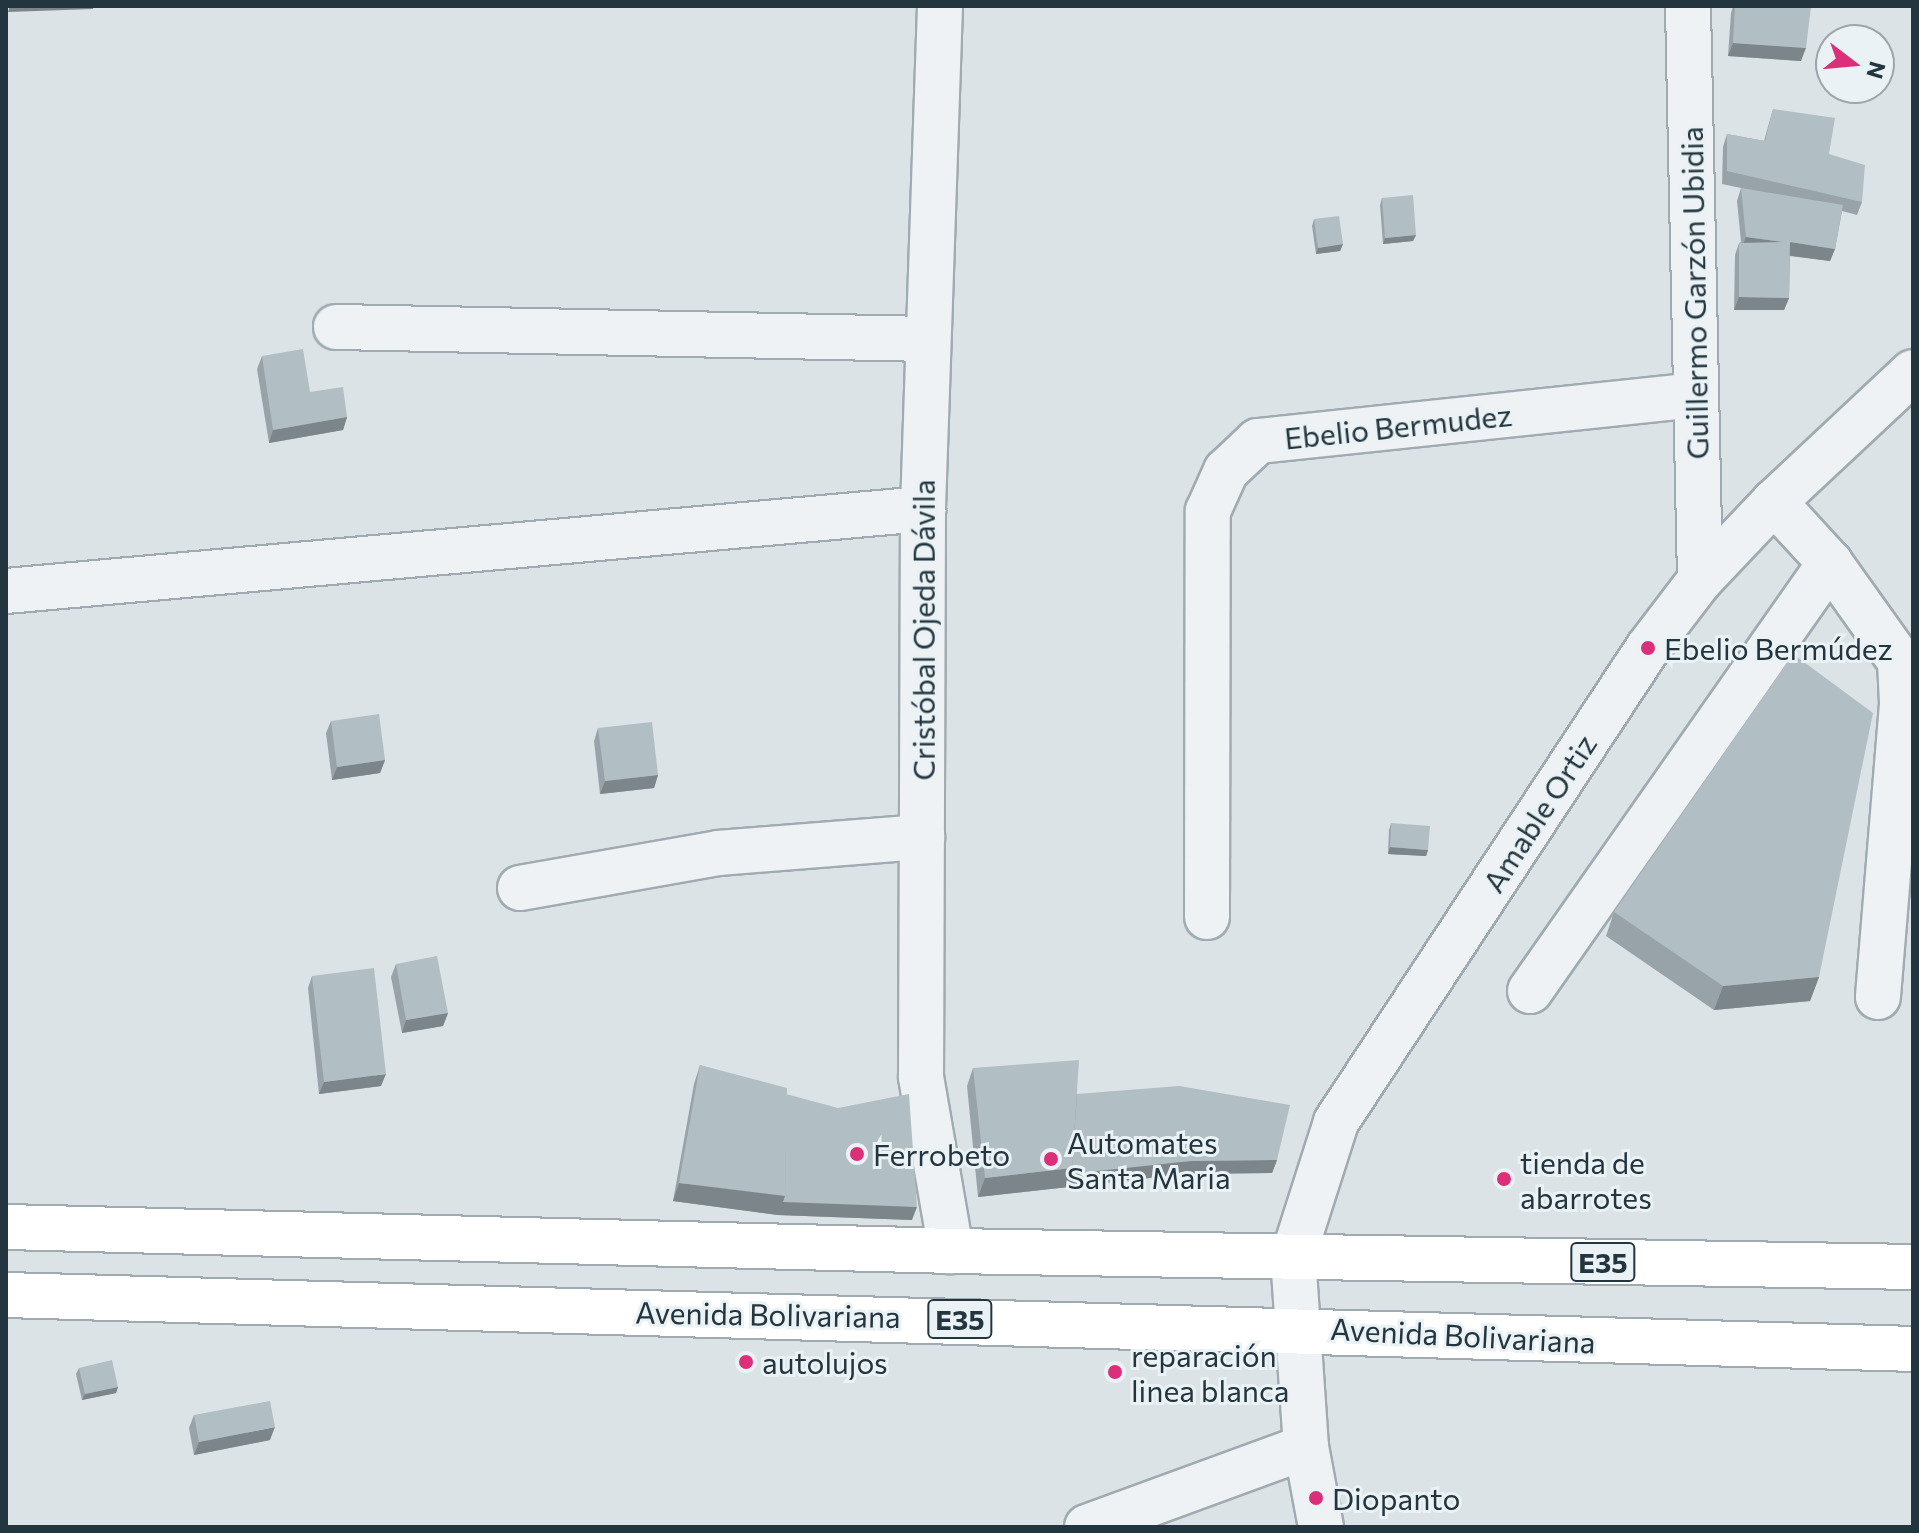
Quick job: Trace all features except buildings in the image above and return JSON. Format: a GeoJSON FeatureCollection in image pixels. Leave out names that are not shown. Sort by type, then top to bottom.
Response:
{"type":"FeatureCollection","features":[{"type":"Feature","properties":{"kind":"highway","name":"E35"},"geometry":{"type":"LineString","coordinates":[[6,1227],[951,1251],[1913,1267]]}},
{"type":"Feature","properties":{"kind":"highway","name":"Avenida Bolivariana"},"geometry":{"type":"LineString","coordinates":[[6,1295],[1299,1328],[1503,1339],[1913,1349]]}},
{"type":"Feature","properties":{"kind":"street","name":"Cristóbal Ojeda Dávila"},"geometry":{"type":"LineString","coordinates":[[940,6],[923,509],[921,1077],[951,1251]]}},
{"type":"Feature","properties":{"kind":"street","name":"Guillermo Garzón Ubidia"},"geometry":{"type":"LineString","coordinates":[[1688,6],[1700,580]]}},
{"type":"Feature","properties":{"kind":"street"},"geometry":{"type":"LineString","coordinates":[[336,327],[928,339]]}},
{"type":"Feature","properties":{"kind":"street","name":"Amable Ortiz"},"geometry":{"type":"LineString","coordinates":[[1321,1527],[1306,1447],[1293,1257],[1336,1122],[1648,648],[1700,580],[1774,502],[1913,372]]}},
{"type":"Feature","properties":{"kind":"street","name":"Ebelio Bermudez"},"geometry":{"type":"LineString","coordinates":[[1207,917],[1208,511],[1226,471],[1258,441],[1695,395]]}},
{"type":"Feature","properties":{"kind":"street"},"geometry":{"type":"LineString","coordinates":[[1774,502],[1830,563],[1900,661],[1902,704],[1878,997]]}},
{"type":"Feature","properties":{"kind":"street"},"geometry":{"type":"LineString","coordinates":[[6,591],[923,509]]}},
{"type":"Feature","properties":{"kind":"street"},"geometry":{"type":"LineString","coordinates":[[1530,991],[1830,563]]}},
{"type":"Feature","properties":{"kind":"street"},"geometry":{"type":"LineString","coordinates":[[520,888],[718,853],[922,837]]}},
{"type":"Feature","properties":{"kind":"street"},"geometry":{"type":"LineString","coordinates":[[1087,1527],[1306,1447]]}},
{"type":"Feature","properties":{"kind":"place","name":"Ebelio Bermúdez"},"geometry":{"type":"Point","coordinates":[1648,648]}},
{"type":"Feature","properties":{"kind":"place","name":"Ferrobeto"},"geometry":{"type":"Point","coordinates":[857,1154]}},
{"type":"Feature","properties":{"kind":"place","name":"Automates Santa Maria"},"geometry":{"type":"Point","coordinates":[1051,1159]}},
{"type":"Feature","properties":{"kind":"place","name":"tienda de abarrotes"},"geometry":{"type":"Point","coordinates":[1504,1179]}},
{"type":"Feature","properties":{"kind":"place","name":"autolujos"},"geometry":{"type":"Point","coordinates":[746,1362]}},
{"type":"Feature","properties":{"kind":"place","name":"reparación linea blanca"},"geometry":{"type":"Point","coordinates":[1115,1372]}},
{"type":"Feature","properties":{"kind":"place","name":"Diopanto"},"geometry":{"type":"Point","coordinates":[1316,1498]}}]}
